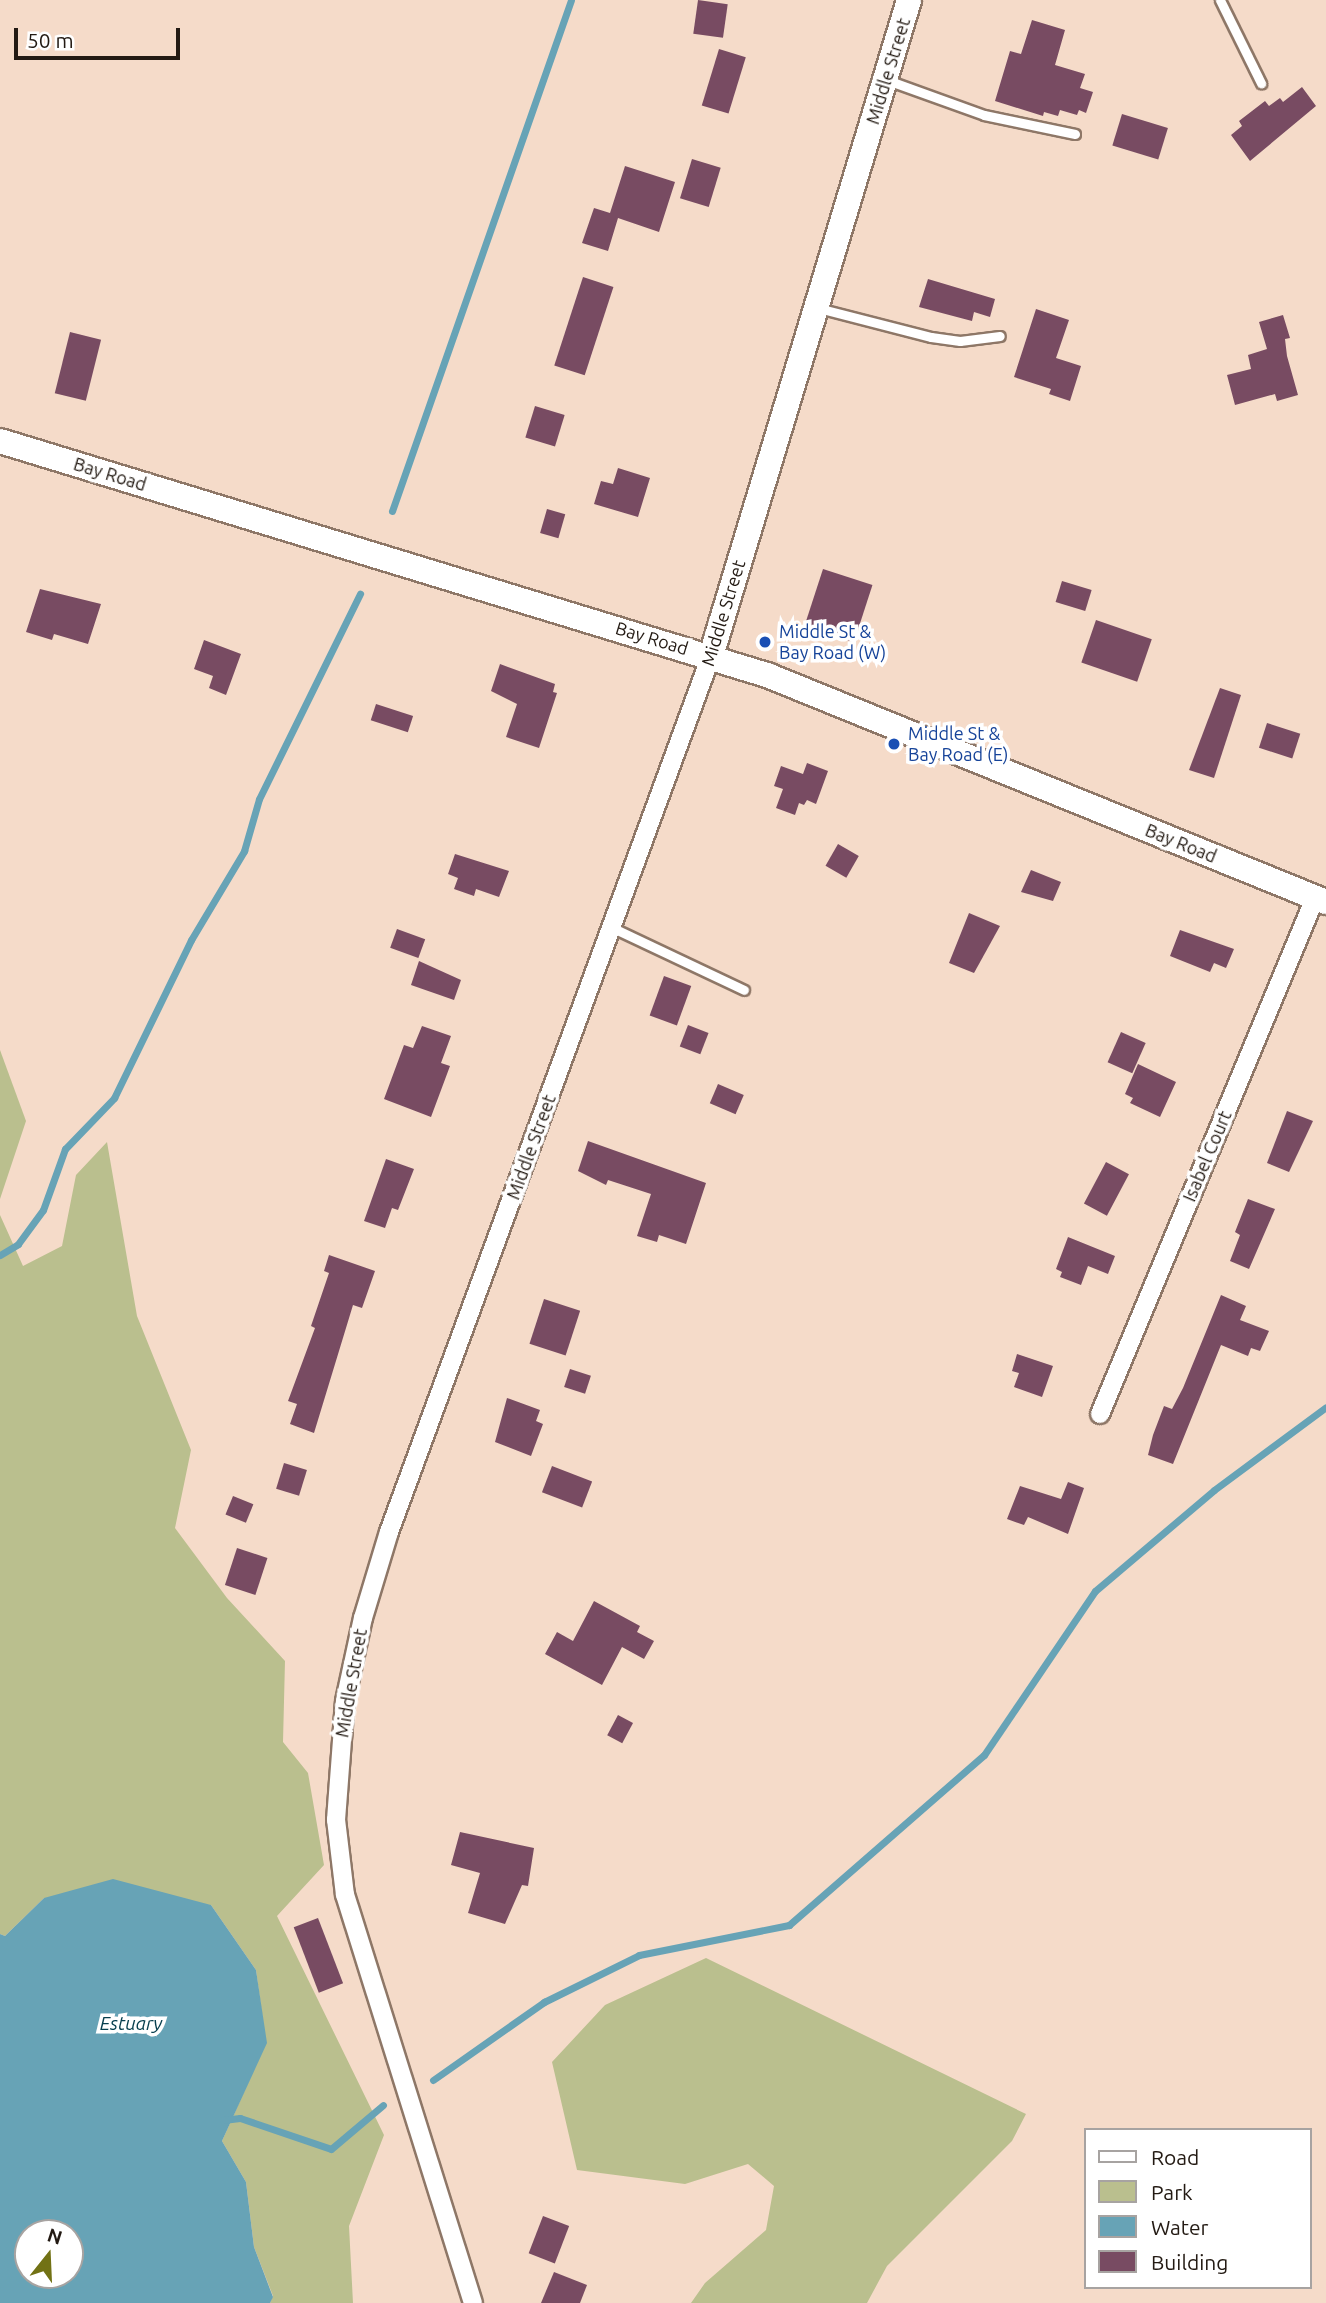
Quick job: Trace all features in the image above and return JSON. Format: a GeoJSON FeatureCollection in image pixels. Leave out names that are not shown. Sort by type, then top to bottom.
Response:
{"type":"FeatureCollection","features":[{"type":"Feature","properties":{"kind":"main road","name":"Middle Street"},"geometry":{"type":"LineString","coordinates":[[711,656],[909,0]]}},
{"type":"Feature","properties":{"kind":"main road","name":"Bay Road"},"geometry":{"type":"LineString","coordinates":[[0,441],[711,656],[1321,900]]}},
{"type":"Feature","properties":{"kind":"street","name":"Middle Street"},"geometry":{"type":"LineString","coordinates":[[473,2303],[345,1895],[336,1819],[342,1726],[354,1650],[378,1565],[711,656]]}},
{"type":"Feature","properties":{"kind":"street","name":"Isabel Court"},"geometry":{"type":"LineString","coordinates":[[1100,1413],[1321,900]]}},
{"type":"Feature","properties":{"kind":"lane"},"geometry":{"type":"LineString","coordinates":[[1220,0],[1261,83]]}},
{"type":"Feature","properties":{"kind":"lane"},"geometry":{"type":"LineString","coordinates":[[885,80],[984,115],[1075,134]]}},
{"type":"Feature","properties":{"kind":"lane"},"geometry":{"type":"LineString","coordinates":[[816,308],[931,337],[960,341],[1000,336]]}},
{"type":"Feature","properties":{"kind":"lane"},"geometry":{"type":"LineString","coordinates":[[611,927],[744,990]]}},
{"type":"Feature","properties":{"kind":"green space"},"geometry":{"type":"Polygon","coordinates":[[[0,1050],[26,1121],[0,1199],[0,1050]]]}},
{"type":"Feature","properties":{"kind":"green space"},"geometry":{"type":"Polygon","coordinates":[[[107,1142],[137,1316],[191,1450],[175,1528],[227,1598],[285,1661],[283,1742],[308,1773],[324,1865],[277,1916],[384,2135],[349,2226],[353,2303],[270,2303],[273,2296],[254,2247],[246,2182],[222,2141],[266,2043],[256,1970],[211,1905],[44,1898],[5,1936],[0,1934],[0,1215],[23,1266],[62,1246],[76,1175],[107,1142]]]}},
{"type":"Feature","properties":{"kind":"green space"},"geometry":{"type":"Polygon","coordinates":[[[706,1958],[1026,2114],[1012,2141],[887,2266],[867,2303],[691,2303],[705,2283],[766,2230],[774,2186],[748,2164],[685,2184],[577,2170],[552,2062],[605,2005],[706,1958]]]}},
{"type":"Feature","properties":{"kind":"water","name":"Estuary"},"geometry":{"type":"Polygon","coordinates":[[[113,1879],[211,1905],[256,1970],[267,2043],[222,2141],[246,2182],[254,2247],[273,2297],[270,2303],[0,2303],[0,1934],[5,1936],[44,1898],[113,1879]]]}},
{"type":"Feature","properties":{"kind":"building"},"geometry":{"type":"Polygon","coordinates":[[[698,0],[728,4],[723,38],[693,34],[698,0]]]}},
{"type":"Feature","properties":{"kind":"building"},"geometry":{"type":"Polygon","coordinates":[[[1032,20],[1065,30],[1055,65],[1085,74],[1080,88],[1093,92],[1086,113],[1079,110],[1077,115],[1060,110],[1058,116],[1044,112],[1043,116],[995,101],[1010,51],[1021,54],[1032,20]]]}},
{"type":"Feature","properties":{"kind":"building"},"geometry":{"type":"Polygon","coordinates":[[[719,49],[746,57],[729,114],[702,105],[719,49]]]}},
{"type":"Feature","properties":{"kind":"building"},"geometry":{"type":"Polygon","coordinates":[[[1302,87],[1316,106],[1250,161],[1231,135],[1242,126],[1239,121],[1265,101],[1269,106],[1280,98],[1283,102],[1302,87]]]}},
{"type":"Feature","properties":{"kind":"building"},"geometry":{"type":"Polygon","coordinates":[[[1122,114],[1168,128],[1158,160],[1112,146],[1122,114]]]}},
{"type":"Feature","properties":{"kind":"building"},"geometry":{"type":"Polygon","coordinates":[[[692,159],[721,168],[709,207],[680,198],[692,159]]]}},
{"type":"Feature","properties":{"kind":"building"},"geometry":{"type":"Polygon","coordinates":[[[625,166],[675,182],[659,232],[618,218],[608,251],[582,243],[594,208],[610,213],[625,166]]]}},
{"type":"Feature","properties":{"kind":"building"},"geometry":{"type":"Polygon","coordinates":[[[583,277],[613,287],[585,375],[554,365],[583,277]]]}},
{"type":"Feature","properties":{"kind":"building"},"geometry":{"type":"Polygon","coordinates":[[[928,279],[995,299],[990,317],[974,312],[972,321],[919,307],[928,279]]]}},
{"type":"Feature","properties":{"kind":"building"},"geometry":{"type":"Polygon","coordinates":[[[1036,309],[1069,320],[1056,358],[1081,366],[1070,401],[1049,394],[1051,389],[1014,377],[1036,309]]]}},
{"type":"Feature","properties":{"kind":"building"},"geometry":{"type":"Polygon","coordinates":[[[1283,315],[1290,338],[1285,339],[1287,356],[1298,395],[1277,401],[1275,394],[1235,405],[1227,375],[1251,369],[1248,355],[1267,349],[1259,322],[1283,315]]]}},
{"type":"Feature","properties":{"kind":"building"},"geometry":{"type":"Polygon","coordinates":[[[70,332],[101,340],[86,401],[55,393],[70,332]]]}},
{"type":"Feature","properties":{"kind":"building"},"geometry":{"type":"Polygon","coordinates":[[[535,406],[565,415],[555,447],[525,438],[535,406]]]}},
{"type":"Feature","properties":{"kind":"building"},"geometry":{"type":"Polygon","coordinates":[[[618,468],[650,478],[638,517],[594,504],[601,481],[613,484],[618,468]]]}},
{"type":"Feature","properties":{"kind":"building"},"geometry":{"type":"Polygon","coordinates":[[[547,509],[565,514],[558,538],[540,533],[547,509]]]}},
{"type":"Feature","properties":{"kind":"building"},"geometry":{"type":"Polygon","coordinates":[[[823,569],[872,585],[854,642],[804,626],[823,569]]]}},
{"type":"Feature","properties":{"kind":"building"},"geometry":{"type":"Polygon","coordinates":[[[1062,581],[1092,590],[1085,611],[1056,602],[1062,581]]]}},
{"type":"Feature","properties":{"kind":"building"},"geometry":{"type":"Polygon","coordinates":[[[40,589],[101,604],[88,644],[54,634],[52,640],[26,632],[40,589]]]}},
{"type":"Feature","properties":{"kind":"building"},"geometry":{"type":"Polygon","coordinates":[[[1096,620],[1152,639],[1137,682],[1081,663],[1096,620]]]}},
{"type":"Feature","properties":{"kind":"building"},"geometry":{"type":"Polygon","coordinates":[[[204,640],[241,654],[226,695],[209,688],[213,676],[194,669],[204,640]]]}},
{"type":"Feature","properties":{"kind":"building"},"geometry":{"type":"Polygon","coordinates":[[[500,664],[555,684],[553,692],[557,693],[539,748],[506,737],[517,704],[491,691],[500,664]]]}},
{"type":"Feature","properties":{"kind":"building"},"geometry":{"type":"Polygon","coordinates":[[[1220,688],[1241,695],[1214,778],[1189,770],[1220,688]]]}},
{"type":"Feature","properties":{"kind":"building"},"geometry":{"type":"Polygon","coordinates":[[[376,704],[413,716],[408,732],[371,720],[376,704]]]}},
{"type":"Feature","properties":{"kind":"building"},"geometry":{"type":"Polygon","coordinates":[[[1267,723],[1300,734],[1292,759],[1259,748],[1267,723]]]}},
{"type":"Feature","properties":{"kind":"building"},"geometry":{"type":"Polygon","coordinates":[[[807,763],[828,771],[816,804],[807,800],[804,805],[799,803],[795,815],[776,808],[783,789],[774,786],[781,766],[803,774],[807,763]]]}},
{"type":"Feature","properties":{"kind":"building"},"geometry":{"type":"Polygon","coordinates":[[[838,844],[859,856],[846,878],[826,866],[838,844]]]}},
{"type":"Feature","properties":{"kind":"building"},"geometry":{"type":"Polygon","coordinates":[[[455,854],[509,871],[499,897],[476,889],[474,896],[454,889],[458,878],[448,874],[455,854]]]}},
{"type":"Feature","properties":{"kind":"building"},"geometry":{"type":"Polygon","coordinates":[[[1031,870],[1061,882],[1053,901],[1021,892],[1031,870]]]}},
{"type":"Feature","properties":{"kind":"building"},"geometry":{"type":"Polygon","coordinates":[[[969,913],[1000,926],[974,973],[949,963],[969,913]]]}},
{"type":"Feature","properties":{"kind":"building"},"geometry":{"type":"Polygon","coordinates":[[[397,929],[425,939],[418,958],[390,948],[397,929]]]}},
{"type":"Feature","properties":{"kind":"building"},"geometry":{"type":"Polygon","coordinates":[[[1180,930],[1234,949],[1226,968],[1214,963],[1210,972],[1170,956],[1180,930]]]}},
{"type":"Feature","properties":{"kind":"building"},"geometry":{"type":"Polygon","coordinates":[[[419,961],[461,980],[454,1000],[411,985],[419,961]]]}},
{"type":"Feature","properties":{"kind":"building"},"geometry":{"type":"Polygon","coordinates":[[[664,976],[691,986],[677,1025],[650,1015],[664,976]]]}},
{"type":"Feature","properties":{"kind":"building"},"geometry":{"type":"Polygon","coordinates":[[[688,1025],[709,1033],[700,1054],[680,1046],[688,1025]]]}},
{"type":"Feature","properties":{"kind":"building"},"geometry":{"type":"Polygon","coordinates":[[[422,1026],[451,1036],[441,1063],[450,1066],[431,1117],[384,1099],[404,1045],[413,1048],[422,1026]]]}},
{"type":"Feature","properties":{"kind":"building"},"geometry":{"type":"Polygon","coordinates":[[[1121,1032],[1146,1043],[1132,1073],[1108,1062],[1121,1032]]]}},
{"type":"Feature","properties":{"kind":"building"},"geometry":{"type":"Polygon","coordinates":[[[1138,1064],[1176,1082],[1160,1117],[1130,1103],[1133,1098],[1125,1094],[1138,1064]]]}},
{"type":"Feature","properties":{"kind":"building"},"geometry":{"type":"Polygon","coordinates":[[[718,1084],[744,1095],[736,1114],[710,1103],[718,1084]]]}},
{"type":"Feature","properties":{"kind":"building"},"geometry":{"type":"Polygon","coordinates":[[[1287,1111],[1313,1121],[1289,1172],[1267,1163],[1287,1111]]]}},
{"type":"Feature","properties":{"kind":"building"},"geometry":{"type":"Polygon","coordinates":[[[588,1141],[706,1183],[686,1244],[659,1235],[657,1242],[637,1236],[651,1194],[608,1180],[606,1185],[578,1171],[588,1141]]]}},
{"type":"Feature","properties":{"kind":"building"},"geometry":{"type":"Polygon","coordinates":[[[386,1159],[414,1169],[398,1210],[392,1208],[385,1228],[364,1221],[386,1159]]]}},
{"type":"Feature","properties":{"kind":"building"},"geometry":{"type":"Polygon","coordinates":[[[1106,1162],[1129,1174],[1107,1216],[1084,1203],[1106,1162]]]}},
{"type":"Feature","properties":{"kind":"building"},"geometry":{"type":"Polygon","coordinates":[[[1248,1199],[1275,1209],[1249,1269],[1230,1261],[1240,1235],[1235,1232],[1248,1199]]]}},
{"type":"Feature","properties":{"kind":"building"},"geometry":{"type":"Polygon","coordinates":[[[1068,1237],[1115,1256],[1108,1274],[1088,1266],[1081,1285],[1060,1277],[1062,1272],[1056,1269],[1068,1237]]]}},
{"type":"Feature","properties":{"kind":"building"},"geometry":{"type":"Polygon","coordinates":[[[329,1255],[375,1271],[362,1308],[353,1305],[314,1433],[290,1424],[297,1404],[288,1401],[315,1328],[311,1326],[329,1273],[324,1271],[329,1255]]]}},
{"type":"Feature","properties":{"kind":"building"},"geometry":{"type":"Polygon","coordinates":[[[1221,1295],[1246,1306],[1240,1320],[1269,1331],[1260,1351],[1251,1348],[1248,1356],[1221,1345],[1173,1464],[1148,1455],[1164,1406],[1172,1409],[1183,1388],[1221,1295]]]}},
{"type":"Feature","properties":{"kind":"building"},"geometry":{"type":"Polygon","coordinates":[[[544,1299],[580,1311],[566,1355],[529,1344],[544,1299]]]}},
{"type":"Feature","properties":{"kind":"building"},"geometry":{"type":"Polygon","coordinates":[[[1017,1354],[1053,1366],[1042,1397],[1014,1387],[1019,1373],[1012,1371],[1017,1354]]]}},
{"type":"Feature","properties":{"kind":"building"},"geometry":{"type":"Polygon","coordinates":[[[570,1369],[591,1376],[585,1394],[564,1387],[570,1369]]]}},
{"type":"Feature","properties":{"kind":"building"},"geometry":{"type":"Polygon","coordinates":[[[507,1398],[540,1410],[536,1421],[543,1424],[531,1456],[495,1442],[507,1398]]]}},
{"type":"Feature","properties":{"kind":"building"},"geometry":{"type":"Polygon","coordinates":[[[284,1463],[307,1470],[299,1496],[276,1489],[284,1463]]]}},
{"type":"Feature","properties":{"kind":"building"},"geometry":{"type":"Polygon","coordinates":[[[552,1466],[592,1481],[582,1508],[542,1492],[552,1466]]]}},
{"type":"Feature","properties":{"kind":"building"},"geometry":{"type":"Polygon","coordinates":[[[1068,1482],[1084,1488],[1068,1534],[1028,1517],[1024,1525],[1007,1519],[1020,1486],[1061,1499],[1068,1482]]]}},
{"type":"Feature","properties":{"kind":"building"},"geometry":{"type":"Polygon","coordinates":[[[233,1496],[253,1504],[246,1523],[226,1515],[233,1496]]]}},
{"type":"Feature","properties":{"kind":"building"},"geometry":{"type":"Polygon","coordinates":[[[237,1548],[267,1558],[255,1595],[225,1585],[237,1548]]]}},
{"type":"Feature","properties":{"kind":"building"},"geometry":{"type":"Polygon","coordinates":[[[594,1601],[640,1626],[637,1632],[654,1641],[644,1659],[622,1647],[602,1685],[545,1654],[557,1632],[573,1641],[594,1601]]]}},
{"type":"Feature","properties":{"kind":"building"},"geometry":{"type":"Polygon","coordinates":[[[618,1715],[633,1723],[622,1743],[607,1735],[618,1715]]]}},
{"type":"Feature","properties":{"kind":"building"},"geometry":{"type":"Polygon","coordinates":[[[460,1832],[534,1848],[528,1886],[522,1885],[505,1924],[468,1913],[480,1873],[451,1865],[460,1832]]]}},
{"type":"Feature","properties":{"kind":"building"},"geometry":{"type":"Polygon","coordinates":[[[318,1918],[343,1983],[319,1993],[294,1927],[318,1918]]]}},
{"type":"Feature","properties":{"kind":"building"},"geometry":{"type":"Polygon","coordinates":[[[543,2216],[569,2226],[555,2263],[529,2253],[543,2216]]]}},
{"type":"Feature","properties":{"kind":"building"},"geometry":{"type":"Polygon","coordinates":[[[554,2272],[587,2285],[580,2303],[541,2303],[554,2272]]]}},
{"type":"Feature","properties":{"kind":"waterway"},"geometry":{"type":"LineString","coordinates":[[392,511],[571,0]]}},
{"type":"Feature","properties":{"kind":"waterway"},"geometry":{"type":"LineString","coordinates":[[0,1255],[18,1244],[43,1210],[65,1149],[114,1098],[191,940],[244,851],[259,799],[360,594]]}},
{"type":"Feature","properties":{"kind":"waterway"},"geometry":{"type":"LineString","coordinates":[[433,2080],[544,2002],[639,1955],[789,1925],[984,1755],[1095,1591],[1214,1490],[1326,1407]]}},
{"type":"Feature","properties":{"kind":"waterway"},"geometry":{"type":"LineString","coordinates":[[223,2120],[240,2118],[331,2149],[383,2105]]}},
{"type":"Feature","properties":{"kind":"place","name":"Middle St & Bay Road (W)"},"geometry":{"type":"Point","coordinates":[765,642]}},
{"type":"Feature","properties":{"kind":"place","name":"Middle St & Bay Road (E)"},"geometry":{"type":"Point","coordinates":[894,744]}}]}
